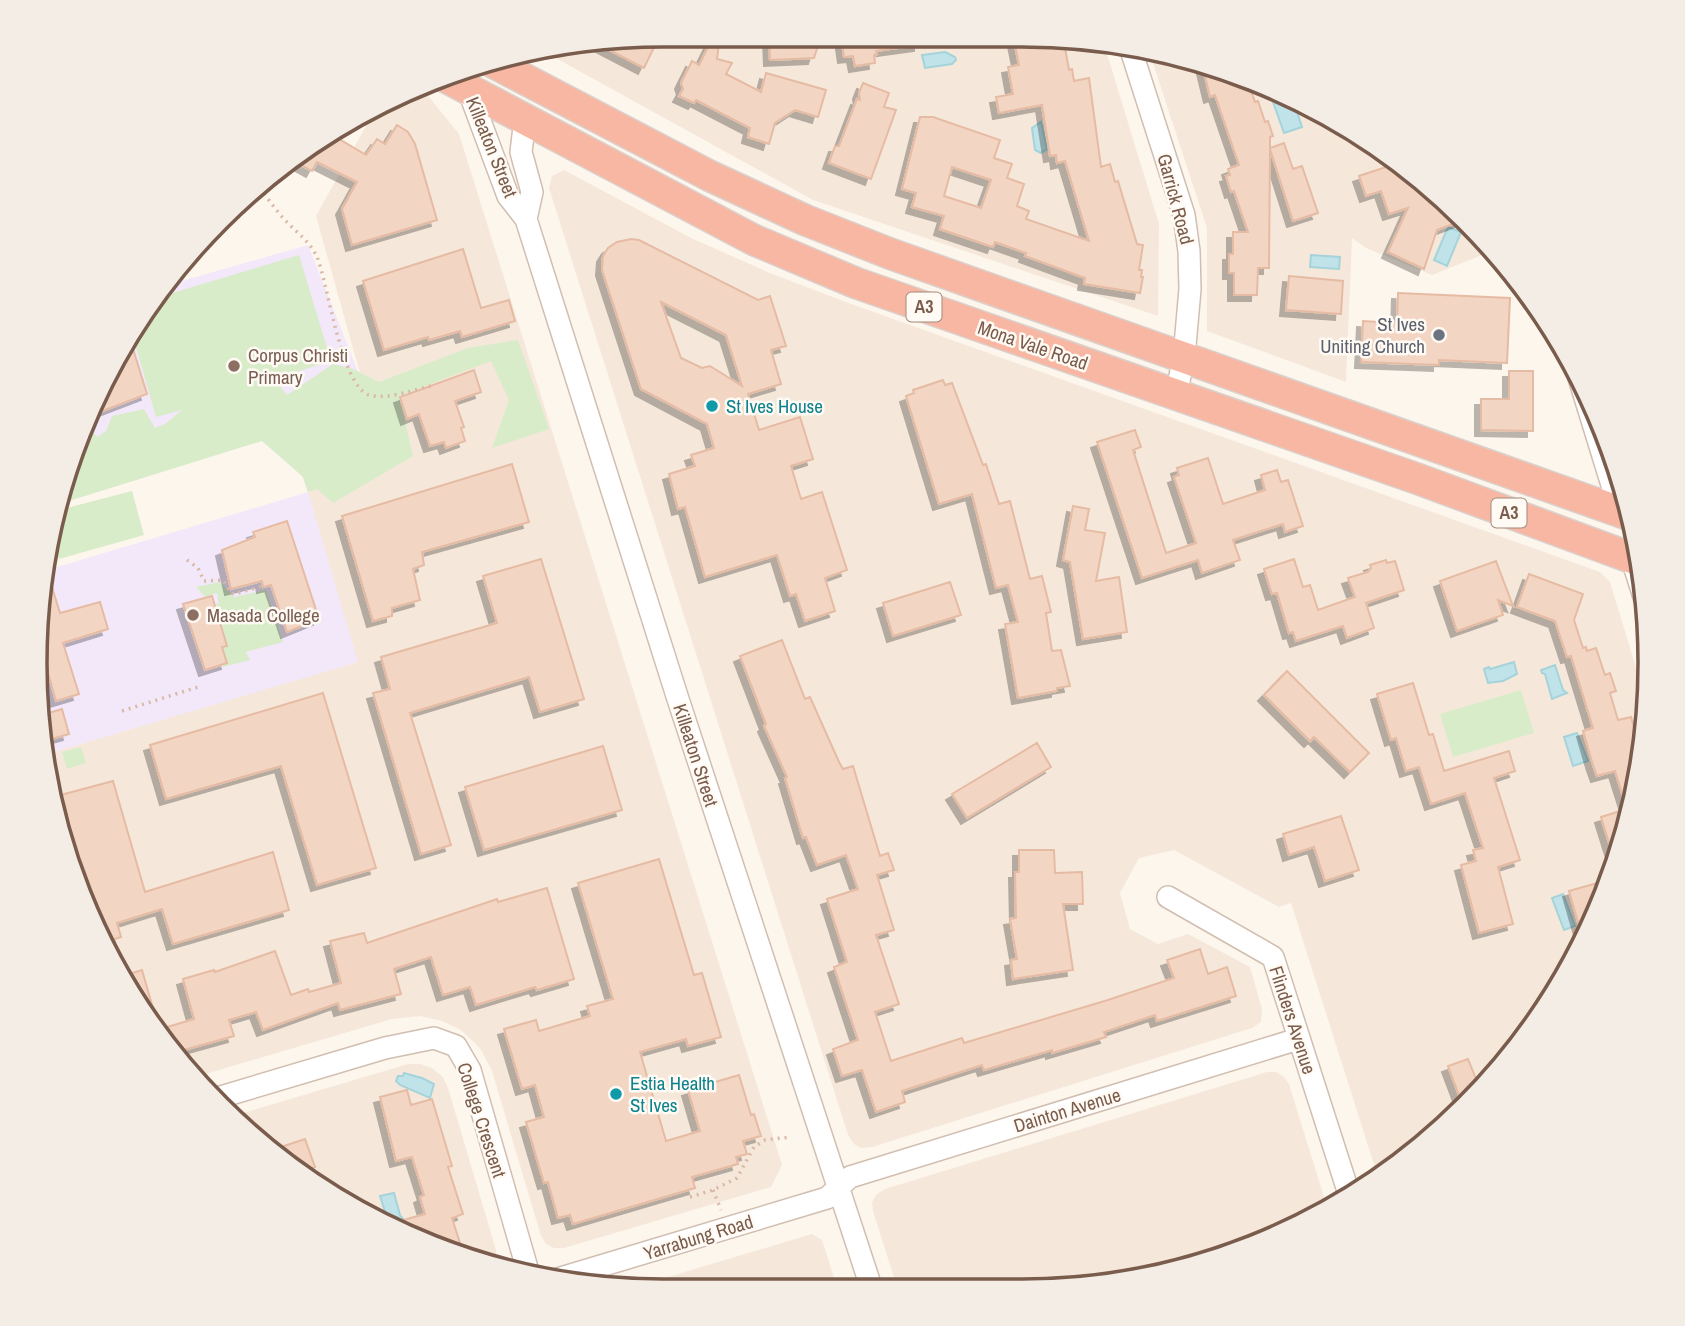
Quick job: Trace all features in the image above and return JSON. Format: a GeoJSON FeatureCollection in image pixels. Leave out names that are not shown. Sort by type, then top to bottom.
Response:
{"type":"FeatureCollection","features":[{"type":"Feature","properties":{"kind":"highway","name":"Mona Vale Road"},"geometry":{"type":"LineString","coordinates":[[504,68],[710,176],[805,220],[891,254],[1619,511]]}},
{"type":"Feature","properties":{"kind":"highway","name":"Mona Vale Road"},"geometry":{"type":"LineString","coordinates":[[461,81],[525,120],[767,246],[856,283],[1418,479],[1628,557]]}},
{"type":"Feature","properties":{"kind":"street","name":"Garrick Road"},"geometry":{"type":"LineString","coordinates":[[1133,58],[1184,215],[1189,251],[1190,289],[1184,357],[1176,395]]}},
{"type":"Feature","properties":{"kind":"street","name":"Killeaton Street"},"geometry":{"type":"LineString","coordinates":[[460,82],[508,196],[526,219],[677,696],[868,1279]]}},
{"type":"Feature","properties":{"kind":"street","name":"Killeaton Street"},"geometry":{"type":"LineString","coordinates":[[525,120],[521,152],[532,192],[526,219]]}},
{"type":"Feature","properties":{"kind":"street","name":"Flinders Avenue"},"geometry":{"type":"LineString","coordinates":[[1168,897],[1273,957],[1346,1186]]}},
{"type":"Feature","properties":{"kind":"street","name":"College Crescent"},"geometry":{"type":"LineString","coordinates":[[226,1096],[385,1048],[434,1038],[456,1046],[470,1070],[526,1263]]}},
{"type":"Feature","properties":{"kind":"street","name":"Dainton Avenue"},"geometry":{"type":"LineString","coordinates":[[838,1187],[850,1177],[1298,1039]]}},
{"type":"Feature","properties":{"kind":"street","name":"Yarrabung Road"},"geometry":{"type":"LineString","coordinates":[[579,1272],[827,1198],[838,1187]]}},
{"type":"Feature","properties":{"kind":"path"},"geometry":{"type":"LineString","coordinates":[[264,194],[315,253],[346,363],[361,391],[370,395],[393,395],[431,386],[432,389]]}},
{"type":"Feature","properties":{"kind":"path"},"geometry":{"type":"LineString","coordinates":[[187,560],[198,568],[204,581],[223,580],[230,593],[263,586]]}},
{"type":"Feature","properties":{"kind":"path"},"geometry":{"type":"LineString","coordinates":[[122,710],[198,687]]}},
{"type":"Feature","properties":{"kind":"path"},"geometry":{"type":"LineString","coordinates":[[690,1197],[713,1190],[737,1178],[754,1147],[765,1140],[790,1138]]}},
{"type":"Feature","properties":{"kind":"path"},"geometry":{"type":"LineString","coordinates":[[713,1190],[721,1210]]}},
{"type":"Feature","properties":{"kind":"shaded area"},"geometry":{"type":"Polygon","coordinates":[[[663,47],[1022,47],[1107,54],[1159,224],[1158,316],[813,200],[554,57],[663,47]]]}},
{"type":"Feature","properties":{"kind":"shaded area"},"geometry":{"type":"Polygon","coordinates":[[[1152,61],[1220,80],[1258,94],[1330,130],[1397,174],[1428,200],[1483,255],[1432,275],[1366,248],[1352,238],[1346,382],[1207,331],[1207,228],[1152,61]]]}},
{"type":"Feature","properties":{"kind":"shaded area"},"geometry":{"type":"Polygon","coordinates":[[[425,95],[459,134],[782,1165],[771,1187],[564,1248],[554,1248],[546,1244],[541,1236],[492,1071],[480,1048],[461,1030],[442,1021],[420,1016],[392,1019],[205,1074],[174,1038],[151,1005],[130,971],[94,899],[68,822],[54,752],[357,661],[283,408],[363,384],[316,216],[367,123],[425,95]]]}},
{"type":"Feature","properties":{"kind":"shaded area"},"geometry":{"type":"Polygon","coordinates":[[[564,170],[691,238],[770,273],[1600,572],[1610,582],[1638,673],[1626,783],[1605,861],[1574,935],[1534,1005],[1485,1069],[1428,1126],[1375,1167],[1291,903],[1279,907],[1174,850],[1139,858],[1120,893],[1130,929],[1158,944],[1188,934],[1250,967],[1262,1009],[1261,1022],[1252,1028],[872,1147],[861,1148],[854,1144],[848,1135],[549,188],[552,176],[564,170]]]}},
{"type":"Feature","properties":{"kind":"shaded area","name":"Corpus Christi Primary"},"geometry":{"type":"Polygon","coordinates":[[[308,245],[363,384],[79,469],[94,427],[130,355],[179,282],[308,245]]]}},
{"type":"Feature","properties":{"kind":"shaded area","name":"Masada College"},"geometry":{"type":"Polygon","coordinates":[[[308,492],[358,662],[54,752],[47,663],[55,568],[308,492]]]}},
{"type":"Feature","properties":{"kind":"shaded area"},"geometry":{"type":"Polygon","coordinates":[[[408,1064],[432,1068],[443,1077],[448,1088],[496,1256],[427,1232],[355,1196],[288,1152],[243,1113],[408,1064]]]}},
{"type":"Feature","properties":{"kind":"shaded area"},"geometry":{"type":"Polygon","coordinates":[[[1267,1072],[1276,1072],[1289,1084],[1325,1199],[1258,1232],[1181,1258],[1142,1267],[1022,1279],[895,1279],[872,1202],[877,1194],[885,1189],[1267,1072]]]}},
{"type":"Feature","properties":{"kind":"shaded area"},"geometry":{"type":"Polygon","coordinates":[[[812,1234],[822,1240],[834,1279],[663,1279],[812,1234]]]}},
{"type":"Feature","properties":{"kind":"green space"},"geometry":{"type":"Polygon","coordinates":[[[299,255],[331,361],[274,379],[287,395],[333,364],[353,369],[379,382],[468,348],[518,340],[549,429],[492,448],[509,400],[491,361],[399,396],[413,456],[333,503],[317,489],[308,492],[303,477],[262,441],[69,501],[92,432],[98,437],[106,431],[112,416],[144,409],[155,428],[165,424],[182,410],[156,417],[136,346],[170,294],[299,255]]]}},
{"type":"Feature","properties":{"kind":"green space"},"geometry":{"type":"Polygon","coordinates":[[[132,491],[144,535],[59,559],[59,543],[67,508],[132,491]]]}},
{"type":"Feature","properties":{"kind":"green space"},"geometry":{"type":"Polygon","coordinates":[[[220,582],[234,597],[266,590],[283,642],[246,652],[250,660],[223,667],[220,648],[227,644],[216,603],[219,604],[217,593],[205,597],[196,587],[220,582]]]}},
{"type":"Feature","properties":{"kind":"green space"},"geometry":{"type":"Polygon","coordinates":[[[1521,690],[1534,733],[1453,757],[1440,714],[1521,690]]]}},
{"type":"Feature","properties":{"kind":"green space"},"geometry":{"type":"Polygon","coordinates":[[[81,747],[86,763],[67,769],[62,752],[81,747]]]}},
{"type":"Feature","properties":{"kind":"water"},"geometry":{"type":"Polygon","coordinates":[[[945,52],[955,57],[956,60],[952,64],[925,68],[922,55],[945,52]]]}},
{"type":"Feature","properties":{"kind":"water"},"geometry":{"type":"Polygon","coordinates":[[[1273,102],[1297,113],[1302,127],[1284,133],[1273,102]]]}},
{"type":"Feature","properties":{"kind":"water"},"geometry":{"type":"Polygon","coordinates":[[[1041,122],[1047,149],[1041,153],[1035,150],[1032,128],[1041,122]]]}},
{"type":"Feature","properties":{"kind":"water"},"geometry":{"type":"Polygon","coordinates":[[[1448,227],[1461,232],[1447,266],[1434,260],[1448,227]]]}},
{"type":"Feature","properties":{"kind":"water"},"geometry":{"type":"Polygon","coordinates":[[[1311,255],[1340,257],[1339,269],[1310,267],[1311,255]]]}},
{"type":"Feature","properties":{"kind":"water"},"geometry":{"type":"Polygon","coordinates":[[[1514,662],[1517,674],[1503,681],[1488,683],[1484,669],[1514,662]]]}},
{"type":"Feature","properties":{"kind":"water"},"geometry":{"type":"Polygon","coordinates":[[[1555,665],[1563,690],[1567,693],[1552,699],[1545,674],[1541,670],[1555,665]]]}},
{"type":"Feature","properties":{"kind":"water"},"geometry":{"type":"Polygon","coordinates":[[[1577,733],[1588,761],[1573,766],[1564,737],[1577,733]]]}},
{"type":"Feature","properties":{"kind":"water"},"geometry":{"type":"Polygon","coordinates":[[[1563,894],[1575,926],[1564,930],[1552,898],[1563,894]]]}},
{"type":"Feature","properties":{"kind":"water"},"geometry":{"type":"Polygon","coordinates":[[[404,1073],[434,1084],[430,1098],[400,1085],[396,1081],[398,1076],[403,1076],[404,1073]]]}},
{"type":"Feature","properties":{"kind":"water"},"geometry":{"type":"Polygon","coordinates":[[[394,1193],[404,1220],[385,1212],[380,1196],[394,1193]]]}},
{"type":"Feature","properties":{"kind":"building"},"geometry":{"type":"Polygon","coordinates":[[[654,47],[644,68],[610,50],[654,47]]]}},
{"type":"Feature","properties":{"kind":"building"},"geometry":{"type":"Polygon","coordinates":[[[708,47],[718,47],[717,59],[732,63],[726,74],[761,92],[766,73],[826,90],[818,117],[795,110],[775,123],[769,144],[748,137],[750,128],[696,100],[694,103],[679,96],[683,89],[681,83],[692,61],[699,65],[708,47]]]}},
{"type":"Feature","properties":{"kind":"building"},"geometry":{"type":"Polygon","coordinates":[[[769,47],[818,47],[814,58],[770,60],[769,47]]]}},
{"type":"Feature","properties":{"kind":"building"},"geometry":{"type":"Polygon","coordinates":[[[843,47],[905,47],[876,51],[875,63],[855,66],[853,56],[844,57],[843,47]]]}},
{"type":"Feature","properties":{"kind":"building"},"geometry":{"type":"Polygon","coordinates":[[[1015,47],[1065,49],[1074,81],[1089,78],[1101,167],[1110,164],[1115,182],[1118,181],[1137,244],[1143,245],[1139,270],[1142,270],[1143,277],[1140,293],[1084,284],[1085,278],[1025,256],[1026,253],[995,242],[993,247],[940,229],[944,216],[912,207],[916,193],[902,189],[920,117],[933,117],[1000,140],[994,158],[1012,164],[1007,178],[1024,184],[1017,206],[1029,211],[1026,219],[1089,241],[1065,161],[1057,163],[1056,155],[1050,156],[1042,105],[999,113],[996,97],[1013,94],[1008,67],[1019,65],[1015,47]],[[952,167],[944,196],[981,208],[991,180],[952,167]]]}},
{"type":"Feature","properties":{"kind":"building"},"geometry":{"type":"Polygon","coordinates":[[[1205,75],[1251,92],[1273,136],[1270,137],[1270,148],[1284,143],[1293,169],[1302,166],[1318,213],[1293,221],[1270,149],[1269,268],[1258,268],[1257,295],[1234,295],[1234,273],[1229,273],[1229,254],[1233,254],[1233,232],[1248,232],[1226,176],[1230,175],[1228,169],[1239,165],[1215,95],[1210,97],[1205,75]]]}},
{"type":"Feature","properties":{"kind":"building"},"geometry":{"type":"Polygon","coordinates":[[[863,83],[889,93],[884,107],[896,110],[871,179],[829,163],[835,146],[839,146],[857,99],[860,100],[859,93],[863,83]]]}},
{"type":"Feature","properties":{"kind":"building"},"geometry":{"type":"Polygon","coordinates":[[[397,125],[408,132],[415,144],[437,220],[352,245],[342,209],[357,182],[317,162],[312,171],[301,165],[340,139],[366,155],[377,139],[385,144],[397,125]]]}},
{"type":"Feature","properties":{"kind":"building"},"geometry":{"type":"Polygon","coordinates":[[[1387,167],[1453,224],[1437,230],[1424,269],[1388,252],[1408,208],[1389,214],[1381,191],[1366,196],[1359,176],[1387,167]]]}},
{"type":"Feature","properties":{"kind":"building","name":"St Ives House"},"geometry":{"type":"Polygon","coordinates":[[[639,240],[758,300],[770,296],[786,346],[771,350],[781,384],[748,394],[759,430],[800,417],[813,459],[791,466],[801,499],[822,492],[847,570],[825,578],[835,611],[805,621],[796,594],[790,596],[777,555],[705,577],[685,507],[678,509],[669,474],[695,466],[691,455],[714,448],[707,424],[641,389],[602,270],[603,256],[608,248],[617,242],[639,240]],[[661,302],[681,358],[702,368],[710,366],[742,386],[726,335],[661,302]]]}},
{"type":"Feature","properties":{"kind":"building"},"geometry":{"type":"Polygon","coordinates":[[[463,249],[481,308],[509,300],[515,321],[462,337],[460,331],[384,350],[363,281],[463,249]]]}},
{"type":"Feature","properties":{"kind":"building"},"geometry":{"type":"Polygon","coordinates":[[[1289,276],[1343,281],[1341,314],[1286,310],[1289,276]]]}},
{"type":"Feature","properties":{"kind":"building"},"geometry":{"type":"Polygon","coordinates":[[[1398,293],[1510,298],[1507,363],[1439,360],[1439,365],[1361,362],[1363,321],[1397,323],[1398,293]]]}},
{"type":"Feature","properties":{"kind":"building"},"geometry":{"type":"Polygon","coordinates":[[[133,350],[147,394],[101,411],[133,350]]]}},
{"type":"Feature","properties":{"kind":"building"},"geometry":{"type":"Polygon","coordinates":[[[474,370],[481,392],[455,401],[464,427],[461,428],[465,441],[446,448],[444,442],[430,446],[419,414],[407,419],[400,397],[474,370]]]}},
{"type":"Feature","properties":{"kind":"building"},"geometry":{"type":"Polygon","coordinates":[[[1509,371],[1533,371],[1533,431],[1481,430],[1481,399],[1509,399],[1509,371]]]}},
{"type":"Feature","properties":{"kind":"building"},"geometry":{"type":"Polygon","coordinates":[[[943,380],[945,385],[952,383],[983,465],[986,464],[999,504],[1010,501],[1030,579],[1042,576],[1051,612],[1046,613],[1052,651],[1061,650],[1070,686],[1018,698],[1005,624],[1018,622],[1008,585],[996,588],[972,494],[939,504],[906,396],[914,393],[913,390],[943,380]]]}},
{"type":"Feature","properties":{"kind":"building"},"geometry":{"type":"Polygon","coordinates":[[[1135,430],[1141,447],[1133,450],[1166,553],[1196,543],[1174,477],[1179,475],[1177,468],[1208,458],[1223,504],[1265,490],[1261,475],[1277,470],[1281,482],[1288,480],[1303,526],[1285,532],[1283,524],[1233,540],[1240,560],[1202,573],[1198,560],[1142,578],[1097,442],[1135,430]]]}},
{"type":"Feature","properties":{"kind":"building"},"geometry":{"type":"Polygon","coordinates":[[[512,464],[529,522],[422,552],[424,565],[413,569],[420,600],[392,608],[392,616],[373,621],[342,516],[512,464]]]}},
{"type":"Feature","properties":{"kind":"building"},"geometry":{"type":"Polygon","coordinates":[[[1073,506],[1089,509],[1085,530],[1105,533],[1096,581],[1119,577],[1127,632],[1083,639],[1070,562],[1063,560],[1073,506]]]}},
{"type":"Feature","properties":{"kind":"building"},"geometry":{"type":"Polygon","coordinates":[[[287,521],[319,619],[287,632],[271,585],[263,587],[262,581],[231,589],[222,550],[255,537],[253,532],[287,521]]]}},
{"type":"Feature","properties":{"kind":"building"},"geometry":{"type":"Polygon","coordinates":[[[541,559],[584,699],[540,712],[529,677],[410,713],[451,845],[421,854],[373,693],[390,689],[381,657],[497,623],[483,576],[541,559]]]}},
{"type":"Feature","properties":{"kind":"building"},"geometry":{"type":"Polygon","coordinates":[[[1294,559],[1303,587],[1310,585],[1318,610],[1355,597],[1348,578],[1368,572],[1370,565],[1386,560],[1387,563],[1395,561],[1404,590],[1366,603],[1374,628],[1347,638],[1343,626],[1296,641],[1293,632],[1289,633],[1277,593],[1272,594],[1264,569],[1294,559]]]}},
{"type":"Feature","properties":{"kind":"building"},"geometry":{"type":"Polygon","coordinates":[[[1496,561],[1513,606],[1498,600],[1503,615],[1457,631],[1440,581],[1496,561]]]}},
{"type":"Feature","properties":{"kind":"building"},"geometry":{"type":"Polygon","coordinates":[[[1529,574],[1583,594],[1574,620],[1583,648],[1586,647],[1587,651],[1596,648],[1605,675],[1610,673],[1616,691],[1610,693],[1618,720],[1631,717],[1634,726],[1623,796],[1615,771],[1597,776],[1583,731],[1593,728],[1571,656],[1567,657],[1555,621],[1517,607],[1529,574]]]}},
{"type":"Feature","properties":{"kind":"building"},"geometry":{"type":"Polygon","coordinates":[[[950,582],[961,615],[893,636],[883,603],[950,582]]]}},
{"type":"Feature","properties":{"kind":"building"},"geometry":{"type":"Polygon","coordinates":[[[52,589],[60,613],[100,602],[108,629],[63,643],[79,694],[56,701],[47,663],[52,589]]]}},
{"type":"Feature","properties":{"kind":"building"},"geometry":{"type":"Polygon","coordinates":[[[212,596],[227,646],[222,647],[227,663],[205,670],[183,604],[212,596]]]}},
{"type":"Feature","properties":{"kind":"building"},"geometry":{"type":"Polygon","coordinates":[[[782,640],[805,699],[810,697],[839,762],[843,769],[853,766],[880,856],[888,853],[894,870],[877,875],[894,930],[876,935],[899,1004],[875,1012],[891,1061],[962,1038],[964,1043],[1174,978],[1167,960],[1200,949],[1208,974],[1227,967],[1236,996],[1157,1021],[1155,1015],[1104,1032],[1106,1037],[1052,1053],[1052,1050],[984,1070],[982,1065],[902,1091],[905,1102],[876,1112],[862,1070],[842,1076],[833,1049],[858,1040],[834,967],[847,962],[827,899],[858,889],[846,855],[817,865],[806,837],[803,838],[785,778],[787,777],[764,726],[766,724],[740,656],[782,640]]]}},
{"type":"Feature","properties":{"kind":"building"},"geometry":{"type":"Polygon","coordinates":[[[1287,671],[1369,753],[1350,772],[1314,737],[1310,741],[1264,695],[1287,671]]]}},
{"type":"Feature","properties":{"kind":"building"},"geometry":{"type":"Polygon","coordinates":[[[1413,683],[1429,735],[1433,734],[1444,771],[1509,751],[1515,771],[1494,778],[1520,860],[1498,867],[1513,924],[1479,933],[1461,865],[1476,861],[1473,850],[1483,848],[1465,793],[1431,804],[1419,767],[1406,771],[1396,738],[1391,740],[1377,694],[1413,683]]]}},
{"type":"Feature","properties":{"kind":"building"},"geometry":{"type":"Polygon","coordinates":[[[323,693],[376,868],[317,885],[281,766],[166,799],[150,745],[323,693]]]}},
{"type":"Feature","properties":{"kind":"building"},"geometry":{"type":"Polygon","coordinates":[[[62,709],[69,734],[53,739],[50,713],[62,709]]]}},
{"type":"Feature","properties":{"kind":"building"},"geometry":{"type":"Polygon","coordinates":[[[1037,743],[1051,767],[967,818],[952,794],[1037,743]]]}},
{"type":"Feature","properties":{"kind":"building"},"geometry":{"type":"Polygon","coordinates":[[[603,746],[622,810],[484,850],[465,787],[603,746]]]}},
{"type":"Feature","properties":{"kind":"building"},"geometry":{"type":"Polygon","coordinates":[[[113,781],[145,892],[273,852],[289,910],[173,944],[162,909],[117,923],[121,937],[113,939],[80,861],[62,795],[113,781]]]}},
{"type":"Feature","properties":{"kind":"building"},"geometry":{"type":"Polygon","coordinates":[[[1619,811],[1610,845],[1601,817],[1619,811]]]}},
{"type":"Feature","properties":{"kind":"building"},"geometry":{"type":"Polygon","coordinates":[[[1341,816],[1359,870],[1325,881],[1314,847],[1289,855],[1283,834],[1341,816]]]}},
{"type":"Feature","properties":{"kind":"building"},"geometry":{"type":"Polygon","coordinates":[[[1019,850],[1054,850],[1055,873],[1082,872],[1083,904],[1063,904],[1073,970],[1013,979],[1011,960],[1017,959],[1010,919],[1016,918],[1015,872],[1019,872],[1019,850]]]}},
{"type":"Feature","properties":{"kind":"building","name":"Estia Health St Ives"},"geometry":{"type":"Polygon","coordinates":[[[659,859],[694,975],[702,973],[721,1037],[688,1046],[686,1039],[640,1052],[666,1141],[700,1131],[688,1090],[739,1075],[751,1115],[754,1114],[761,1136],[743,1141],[747,1154],[736,1157],[738,1164],[692,1177],[695,1188],[573,1224],[570,1215],[558,1218],[548,1182],[544,1183],[526,1122],[544,1117],[535,1085],[522,1089],[504,1029],[536,1020],[539,1031],[590,1016],[587,1006],[613,999],[578,883],[659,859]]]}},
{"type":"Feature","properties":{"kind":"building"},"geometry":{"type":"Polygon","coordinates":[[[1597,883],[1579,925],[1569,891],[1597,883]]]}},
{"type":"Feature","properties":{"kind":"building"},"geometry":{"type":"Polygon","coordinates":[[[547,888],[574,979],[537,990],[535,987],[476,1005],[470,987],[443,995],[431,957],[394,969],[401,994],[340,1010],[338,1003],[263,1030],[256,1012],[229,1020],[234,1036],[184,1050],[166,1027],[194,1019],[183,979],[214,970],[215,972],[275,951],[291,995],[308,989],[309,992],[341,983],[330,941],[364,933],[367,943],[497,899],[498,902],[547,888]]]}},
{"type":"Feature","properties":{"kind":"building"},"geometry":{"type":"Polygon","coordinates":[[[142,970],[153,1008],[151,1005],[131,973],[142,970]]]}},
{"type":"Feature","properties":{"kind":"building"},"geometry":{"type":"Polygon","coordinates":[[[1468,1059],[1476,1079],[1459,1096],[1448,1066],[1468,1059]]]}},
{"type":"Feature","properties":{"kind":"building"},"geometry":{"type":"Polygon","coordinates":[[[407,1090],[411,1105],[432,1099],[452,1166],[448,1167],[463,1214],[452,1218],[460,1243],[402,1220],[425,1214],[420,1197],[424,1195],[412,1157],[396,1161],[380,1097],[407,1090]]]}},
{"type":"Feature","properties":{"kind":"building"},"geometry":{"type":"Polygon","coordinates":[[[305,1139],[315,1167],[312,1168],[282,1147],[305,1139]]]}},
{"type":"Feature","properties":{"kind":"place","name":"St Ives Uniting Church"},"geometry":{"type":"Point","coordinates":[1439,335]}},
{"type":"Feature","properties":{"kind":"place","name":"Corpus Christi Primary"},"geometry":{"type":"Point","coordinates":[234,366]}},
{"type":"Feature","properties":{"kind":"place","name":"St Ives House"},"geometry":{"type":"Point","coordinates":[712,406]}},
{"type":"Feature","properties":{"kind":"place","name":"Masada College"},"geometry":{"type":"Point","coordinates":[193,615]}},
{"type":"Feature","properties":{"kind":"place","name":"Estia Health St Ives"},"geometry":{"type":"Point","coordinates":[616,1094]}}]}
